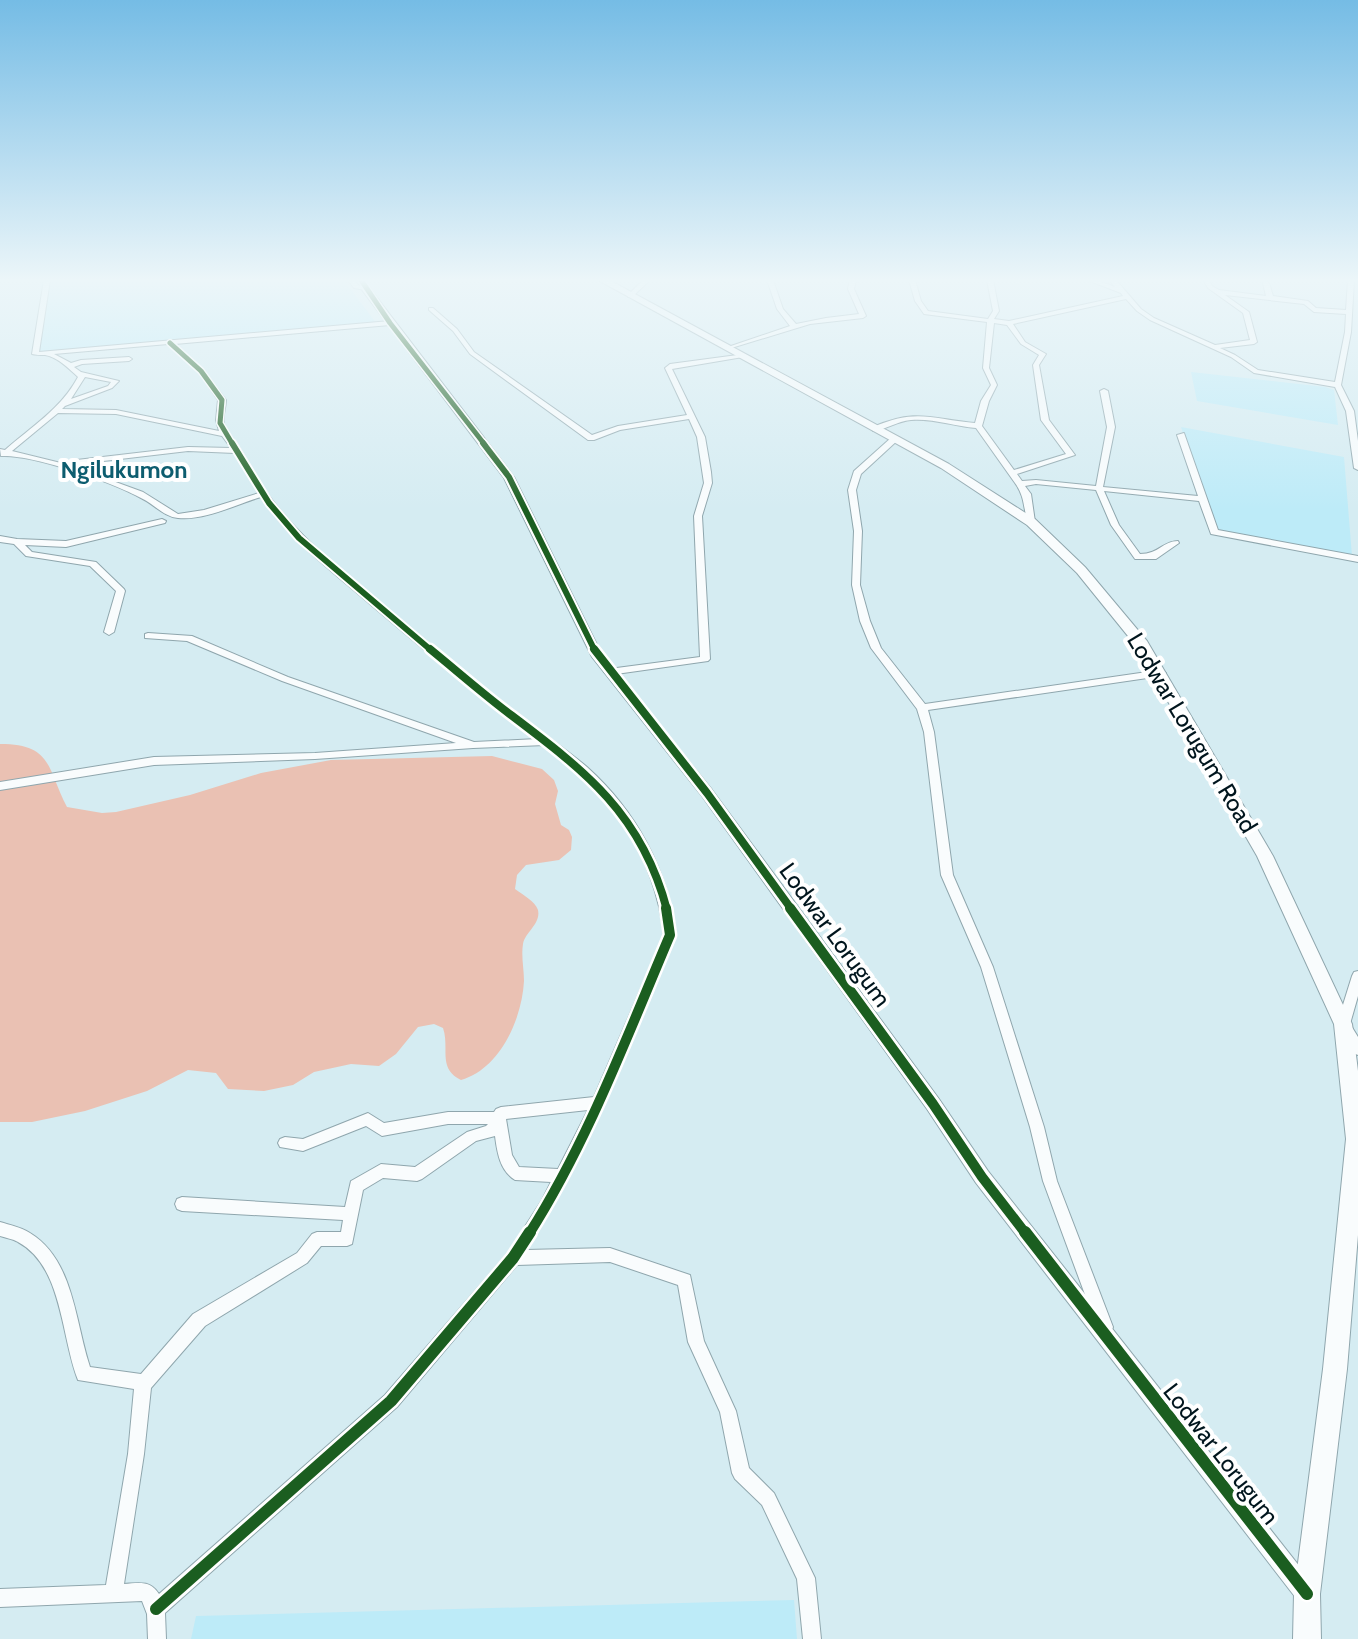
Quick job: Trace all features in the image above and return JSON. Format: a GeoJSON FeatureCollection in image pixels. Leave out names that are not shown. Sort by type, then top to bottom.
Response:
{"type":"FeatureCollection","features":[{"type":"Feature","properties":{"kind":"main road","name":"Lodwar Lorugum Road"},"geometry":{"type":"LineString","coordinates":[[746,356],[988,491],[1031,522],[1101,594],[1142,644],[1161,673],[1265,856],[1343,1024],[1356,1139],[1335,1369],[1307,1594],[1307,1639]]}},
{"type":"Feature","properties":{"kind":"street"},"geometry":{"type":"LineString","coordinates":[[52,356],[82,377],[65,405]]}},
{"type":"Feature","properties":{"kind":"street"},"geometry":{"type":"LineString","coordinates":[[156,1609],[391,1401],[513,1258],[562,1176],[598,1103],[670,935],[669,915],[655,875],[634,831],[590,777],[289,530],[261,495],[238,451],[225,434],[219,419],[222,400],[201,371],[185,356]]}},
{"type":"Feature","properties":{"kind":"street","name":"Lodwar Lorugum"},"geometry":{"type":"LineString","coordinates":[[416,356],[509,477],[585,636],[609,672],[707,793],[933,1104],[982,1177],[1113,1349],[1307,1594]]}},
{"type":"Feature","properties":{"kind":"street"},"geometry":{"type":"LineString","coordinates":[[477,356],[591,438],[618,428],[691,416]]}},
{"type":"Feature","properties":{"kind":"street"},"geometry":{"type":"LineString","coordinates":[[609,672],[705,659],[698,516],[708,483],[701,437],[669,366],[733,356]]}},
{"type":"Feature","properties":{"kind":"street"},"geometry":{"type":"LineString","coordinates":[[978,426],[985,401],[994,385],[986,368],[987,356]]}},
{"type":"Feature","properties":{"kind":"street"},"geometry":{"type":"LineString","coordinates":[[1013,473],[1071,455],[1045,420],[1036,365],[1041,356]]}},
{"type":"Feature","properties":{"kind":"street"},"geometry":{"type":"LineString","coordinates":[[1231,356],[1256,372],[1338,385]]}},
{"type":"Feature","properties":{"kind":"street"},"geometry":{"type":"LineString","coordinates":[[1343,356],[1338,385],[1344,395],[1356,442],[1358,468]]}},
{"type":"Feature","properties":{"kind":"street"},"geometry":{"type":"LineString","coordinates":[[70,366],[81,362],[129,359]]}},
{"type":"Feature","properties":{"kind":"street"},"geometry":{"type":"LineString","coordinates":[[2,454],[65,405],[116,381],[79,374]]}},
{"type":"Feature","properties":{"kind":"street"},"geometry":{"type":"LineString","coordinates":[[77,389],[91,394],[116,412]]}},
{"type":"Feature","properties":{"kind":"street"},"geometry":{"type":"LineString","coordinates":[[1104,391],[1111,427],[1099,489],[1115,525],[1135,556],[1153,557],[1175,543]]}},
{"type":"Feature","properties":{"kind":"street"},"geometry":{"type":"LineString","coordinates":[[1344,395],[1358,396]]}},
{"type":"Feature","properties":{"kind":"street"},"geometry":{"type":"LineString","coordinates":[[57,411],[116,412],[225,434]]}},
{"type":"Feature","properties":{"kind":"street"},"geometry":{"type":"LineString","coordinates":[[876,429],[898,418],[924,415],[958,425],[978,426]]}},
{"type":"Feature","properties":{"kind":"street"},"geometry":{"type":"LineString","coordinates":[[978,426],[1027,494],[1031,522]]}},
{"type":"Feature","properties":{"kind":"street"},"geometry":{"type":"LineString","coordinates":[[1181,435],[1212,528],[1218,533],[1358,559]]}},
{"type":"Feature","properties":{"kind":"street"},"geometry":{"type":"LineString","coordinates":[[895,439],[857,473],[852,490],[858,531],[856,585],[876,648],[922,708],[931,746],[947,875],[987,967],[1037,1127],[1050,1181],[1113,1349]]}},
{"type":"Feature","properties":{"kind":"street"},"geometry":{"type":"LineString","coordinates":[[59,464],[188,449],[238,451]]}},
{"type":"Feature","properties":{"kind":"street"},"geometry":{"type":"LineString","coordinates":[[2,454],[59,464],[147,497],[174,515],[189,515],[261,495]]}},
{"type":"Feature","properties":{"kind":"street"},"geometry":{"type":"LineString","coordinates":[[1018,484],[1036,482],[1202,499]]}},
{"type":"Feature","properties":{"kind":"street"},"geometry":{"type":"LineString","coordinates":[[0,539],[66,544],[162,521]]}},
{"type":"Feature","properties":{"kind":"street"},"geometry":{"type":"LineString","coordinates":[[17,542],[29,554],[93,564],[121,591],[109,632]]}},
{"type":"Feature","properties":{"kind":"street"},"geometry":{"type":"LineString","coordinates":[[148,636],[189,638],[285,679],[473,745]]}},
{"type":"Feature","properties":{"kind":"street"},"geometry":{"type":"LineString","coordinates":[[922,708],[1161,673]]}},
{"type":"Feature","properties":{"kind":"street"},"geometry":{"type":"LineString","coordinates":[[0,786],[154,761],[315,756],[546,742]]}},
{"type":"Feature","properties":{"kind":"street"},"geometry":{"type":"LineString","coordinates":[[1358,976],[1343,1024],[1358,1049]]}},
{"type":"Feature","properties":{"kind":"street"},"geometry":{"type":"LineString","coordinates":[[114,1592],[136,1454],[143,1385],[199,1320],[302,1258],[317,1239],[347,1239],[356,1186],[381,1171],[417,1174],[472,1136],[491,1131],[501,1113],[598,1103]]}},
{"type":"Feature","properties":{"kind":"street"},"geometry":{"type":"LineString","coordinates":[[285,1143],[303,1145],[368,1119],[382,1130],[448,1118],[499,1118]]}},
{"type":"Feature","properties":{"kind":"street"},"geometry":{"type":"LineString","coordinates":[[499,1118],[505,1157],[515,1173],[562,1176]]}},
{"type":"Feature","properties":{"kind":"street"},"geometry":{"type":"LineString","coordinates":[[182,1204],[352,1214]]}},
{"type":"Feature","properties":{"kind":"street"},"geometry":{"type":"LineString","coordinates":[[0,1229],[11,1231],[33,1243],[59,1278],[84,1374],[143,1385]]}},
{"type":"Feature","properties":{"kind":"street"},"geometry":{"type":"LineString","coordinates":[[513,1258],[610,1255],[685,1280],[696,1342],[709,1376],[728,1411],[741,1473],[768,1499],[806,1578],[812,1639]]}},
{"type":"Feature","properties":{"kind":"street"},"geometry":{"type":"LineString","coordinates":[[0,1598],[146,1592],[156,1609],[157,1639]]}},
{"type":"Feature","properties":{"kind":"shaded area"},"geometry":{"type":"Polygon","coordinates":[[[1191,372],[1334,390],[1338,425],[1197,401],[1191,372]]]}},
{"type":"Feature","properties":{"kind":"shaded area"},"geometry":{"type":"Polygon","coordinates":[[[1181,427],[1344,457],[1352,556],[1216,531],[1181,427]]]}},
{"type":"Feature","properties":{"kind":"shaded area"},"geometry":{"type":"Polygon","coordinates":[[[0,744],[30,748],[39,754],[51,770],[67,807],[102,813],[190,795],[261,773],[331,760],[492,756],[542,769],[554,780],[558,791],[555,804],[561,825],[569,830],[572,837],[571,850],[559,860],[526,865],[517,875],[515,889],[534,904],[538,915],[523,944],[522,996],[506,1041],[487,1065],[461,1080],[449,1070],[443,1028],[434,1024],[418,1027],[396,1054],[379,1066],[351,1064],[314,1072],[293,1085],[264,1091],[228,1089],[216,1073],[188,1070],[147,1091],[85,1111],[32,1122],[0,1122],[0,744]]]}},
{"type":"Feature","properties":{"kind":"shaded area"},"geometry":{"type":"Polygon","coordinates":[[[794,1600],[797,1639],[191,1639],[196,1616],[794,1600]]]}},
{"type":"Feature","properties":{"kind":"cycle path"},"geometry":{"type":"LineString","coordinates":[[156,1609],[391,1401],[513,1258],[547,1205],[593,1115],[670,935],[667,912],[653,866],[642,843],[614,802],[581,768],[503,709],[299,538],[269,503],[224,433],[220,420],[222,400],[201,371],[185,356]]}},
{"type":"Feature","properties":{"kind":"cycle path"},"geometry":{"type":"LineString","coordinates":[[416,356],[509,477],[596,654],[707,793],[933,1104],[982,1177],[1307,1594]]}},
{"type":"Feature","properties":{"kind":"district","name":"Ngilukumon"},"geometry":{"type":"Point","coordinates":[124,470]}}]}
